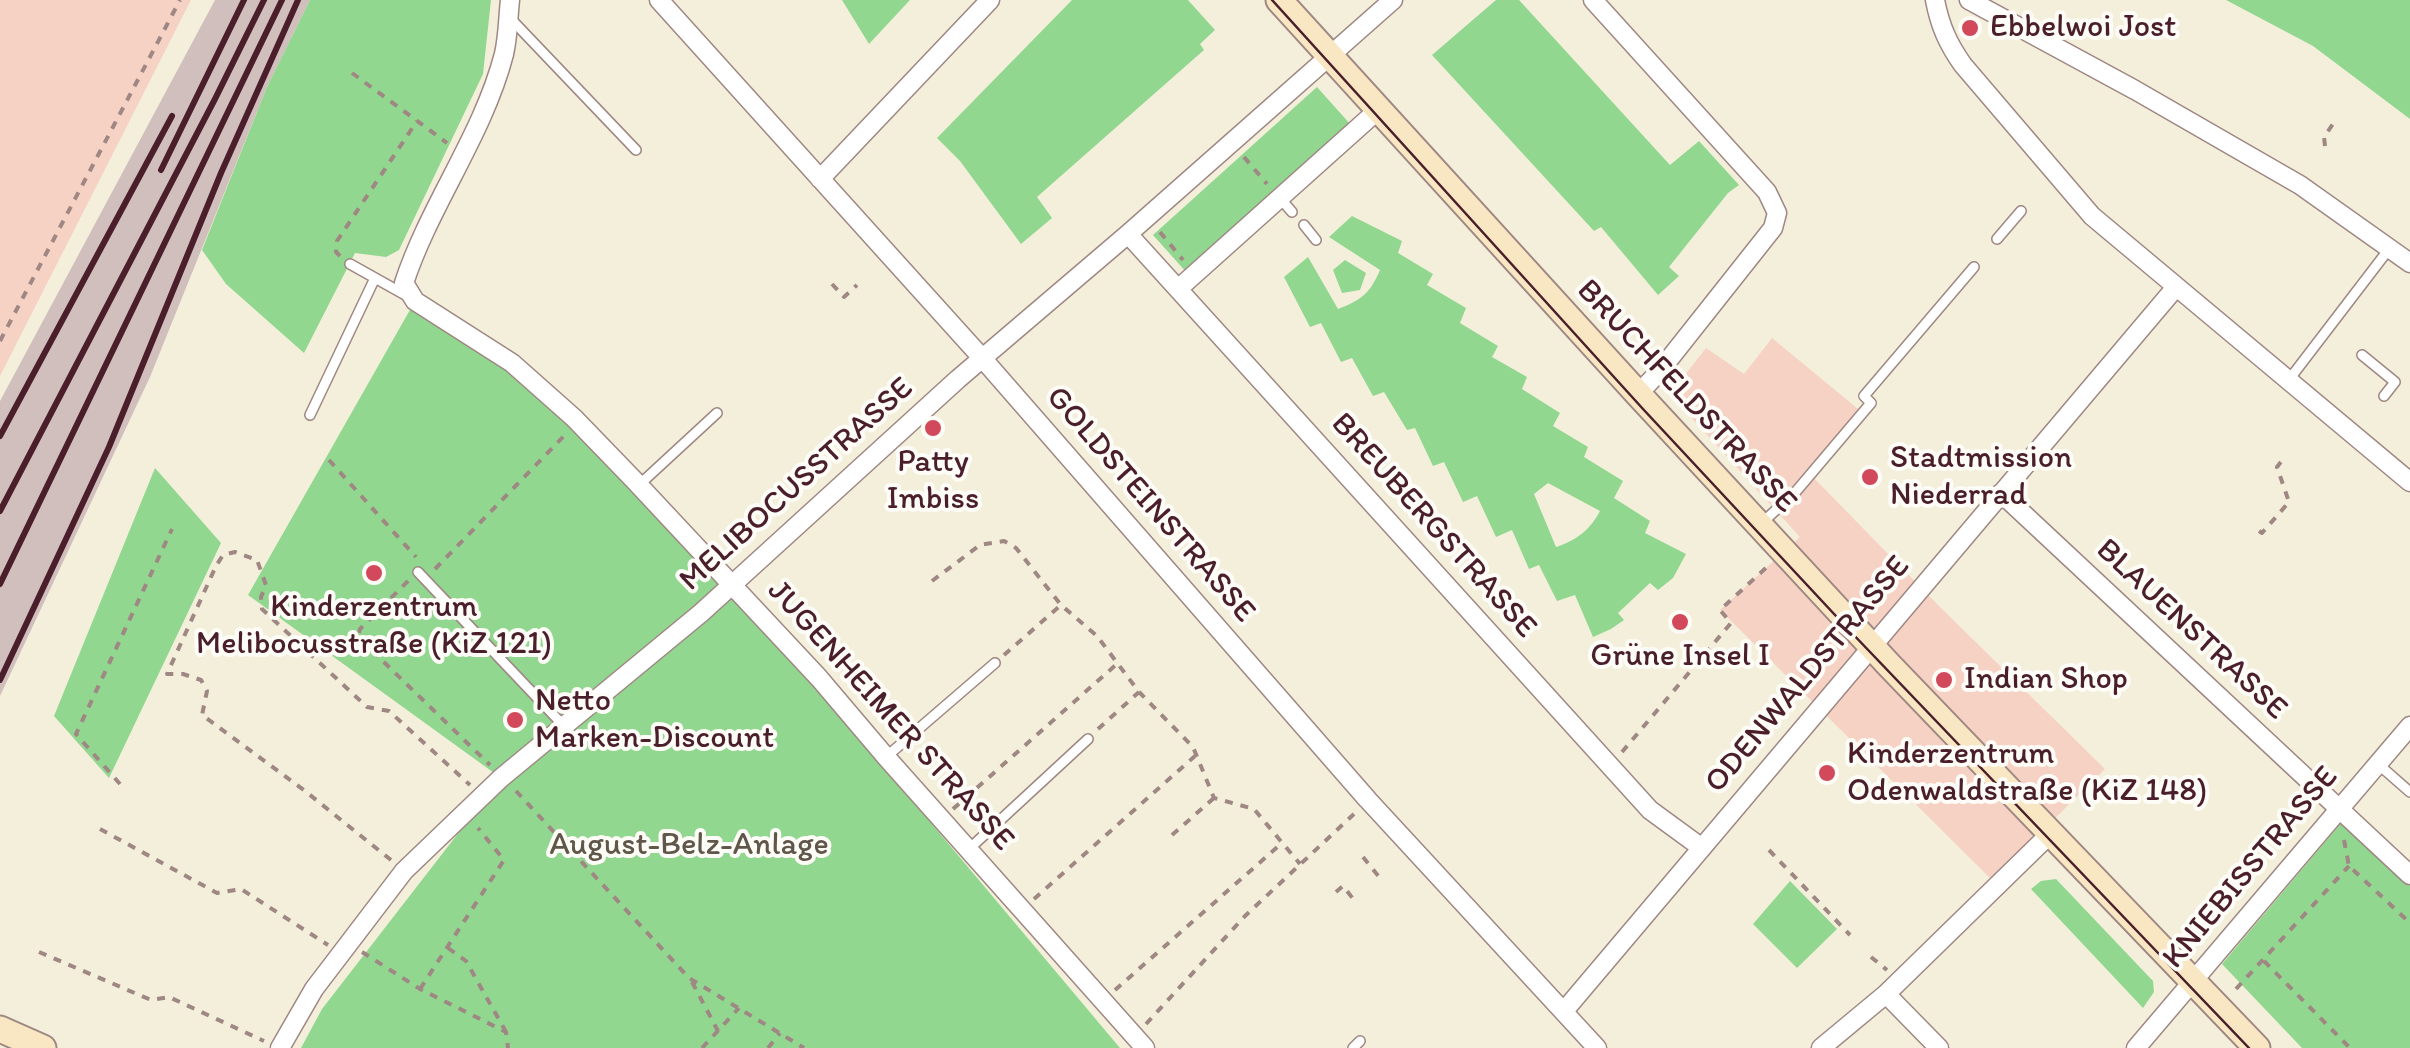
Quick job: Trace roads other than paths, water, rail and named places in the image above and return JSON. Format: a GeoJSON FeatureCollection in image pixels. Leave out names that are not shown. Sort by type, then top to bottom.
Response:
{"type":"FeatureCollection","features":[{"type":"Feature","properties":{"kind":"street","name":"GOLDSTEINSTRASSE"},"geometry":{"type":"LineString","coordinates":[[659,0],[983,359],[1368,800],[1597,1048]]}},
{"type":"Feature","properties":{"kind":"street"},"geometry":{"type":"LineString","coordinates":[[820,178],[990,0]]}},
{"type":"Feature","properties":{"kind":"street","name":"BRUCHFELDSTRASSE"},"geometry":{"type":"LineString","coordinates":[[1279,0],[1638,394],[1769,516],[1872,646],[2257,1048]]}},
{"type":"Feature","properties":{"kind":"street","name":"MELIBOCUSSTRASSE"},"geometry":{"type":"LineString","coordinates":[[274,1045],[410,864],[502,778],[700,613],[958,379],[1392,0]]}},
{"type":"Feature","properties":{"kind":"street"},"geometry":{"type":"LineString","coordinates":[[1592,0],[1767,192],[1778,213],[1773,228],[1638,394]]}},
{"type":"Feature","properties":{"kind":"street"},"geometry":{"type":"LineString","coordinates":[[1935,0],[1949,45],[2051,176],[2176,287],[2293,374],[2410,482]]}},
{"type":"Feature","properties":{"kind":"street"},"geometry":{"type":"LineString","coordinates":[[1939,22],[1957,0]]}},
{"type":"Feature","properties":{"kind":"street"},"geometry":{"type":"LineString","coordinates":[[1969,0],[2300,184],[2410,264]]}},
{"type":"Feature","properties":{"kind":"street"},"geometry":{"type":"LineString","coordinates":[[414,300],[404,283],[408,270],[498,75],[506,49],[509,8]]}},
{"type":"Feature","properties":{"kind":"street"},"geometry":{"type":"LineString","coordinates":[[1178,289],[1286,205],[1378,110]]}},
{"type":"Feature","properties":{"kind":"street","name":"BREUBERGSTRASSE"},"geometry":{"type":"LineString","coordinates":[[1128,234],[1650,810],[1702,848]]}},
{"type":"Feature","properties":{"kind":"street","name":"ODENWALDSTRASSE"},"geometry":{"type":"LineString","coordinates":[[1564,1011],[2176,287]]}},
{"type":"Feature","properties":{"kind":"street","name":"JUGENHEIMER STRASSE"},"geometry":{"type":"LineString","coordinates":[[414,300],[512,364],[574,418],[819,678],[1140,1042]]}},
{"type":"Feature","properties":{"kind":"street","name":"BLAUENSTRASSE"},"geometry":{"type":"LineString","coordinates":[[2001,493],[2410,875]]}},
{"type":"Feature","properties":{"kind":"street","name":"KNIEBISSTRASSE"},"geometry":{"type":"LineString","coordinates":[[2136,1048],[2410,726]]}},
{"type":"Feature","properties":{"kind":"street"},"geometry":{"type":"LineString","coordinates":[[1820,1048],[1886,994],[2050,834]]}},
{"type":"Feature","properties":{"kind":"street"},"geometry":{"type":"LineString","coordinates":[[1886,994],[1939,1048]]}},
{"type":"Feature","properties":{"kind":"street"},"geometry":{"type":"LineString","coordinates":[[0,1029],[43,1048]]}},
{"type":"Feature","properties":{"kind":"lane"},"geometry":{"type":"LineString","coordinates":[[509,8],[636,150]]}},
{"type":"Feature","properties":{"kind":"lane"},"geometry":{"type":"LineString","coordinates":[[1997,239],[2020,211]]}},
{"type":"Feature","properties":{"kind":"lane"},"geometry":{"type":"LineString","coordinates":[[1304,226],[1316,240]]}},
{"type":"Feature","properties":{"kind":"lane"},"geometry":{"type":"LineString","coordinates":[[2293,374],[2388,249]]}},
{"type":"Feature","properties":{"kind":"lane"},"geometry":{"type":"LineString","coordinates":[[350,264],[414,300]]}},
{"type":"Feature","properties":{"kind":"lane"},"geometry":{"type":"LineString","coordinates":[[1793,494],[1872,403],[1864,396],[1974,267]]}},
{"type":"Feature","properties":{"kind":"lane"},"geometry":{"type":"LineString","coordinates":[[310,416],[375,278]]}},
{"type":"Feature","properties":{"kind":"lane"},"geometry":{"type":"LineString","coordinates":[[2362,356],[2395,382],[2384,396]]}},
{"type":"Feature","properties":{"kind":"lane"},"geometry":{"type":"LineString","coordinates":[[639,485],[717,413]]}},
{"type":"Feature","properties":{"kind":"lane"},"geometry":{"type":"LineString","coordinates":[[421,576],[564,726]]}},
{"type":"Feature","properties":{"kind":"lane"},"geometry":{"type":"LineString","coordinates":[[886,757],[995,662]]}},
{"type":"Feature","properties":{"kind":"lane"},"geometry":{"type":"LineString","coordinates":[[969,849],[1088,739]]}},
{"type":"Feature","properties":{"kind":"lane"},"geometry":{"type":"LineString","coordinates":[[2378,764],[2410,792]]}},
{"type":"Feature","properties":{"kind":"tram line"},"geometry":{"type":"LineString","coordinates":[[1272,0],[1849,630],[2249,1048]]}},
{"type":"Feature","properties":{"kind":"railway"},"geometry":{"type":"LineString","coordinates":[[161,170],[244,0]]}},
{"type":"Feature","properties":{"kind":"railway"},"geometry":{"type":"LineString","coordinates":[[0,511],[264,0]]}},
{"type":"Feature","properties":{"kind":"railway"},"geometry":{"type":"LineString","coordinates":[[0,584],[282,0]]}},
{"type":"Feature","properties":{"kind":"railway"},"geometry":{"type":"LineString","coordinates":[[0,680],[109,447],[221,173],[298,0]]}},
{"type":"Feature","properties":{"kind":"railway"},"geometry":{"type":"LineString","coordinates":[[0,436],[172,116]]}},
{"type":"Feature","properties":{"kind":"place","name":"Ebbelwoi Jost"},"geometry":{"type":"Point","coordinates":[1970,28]}},
{"type":"Feature","properties":{"kind":"place","name":"Patty Imbiss"},"geometry":{"type":"Point","coordinates":[933,428]}},
{"type":"Feature","properties":{"kind":"place","name":"Stadtmission Niederrad"},"geometry":{"type":"Point","coordinates":[1870,477]}},
{"type":"Feature","properties":{"kind":"place","name":"Kinderzentrum Melibocusstraße (KiZ 121)"},"geometry":{"type":"Point","coordinates":[374,573]}},
{"type":"Feature","properties":{"kind":"place","name":"Grüne Insel I"},"geometry":{"type":"Point","coordinates":[1680,622]}},
{"type":"Feature","properties":{"kind":"place","name":"Indian Shop"},"geometry":{"type":"Point","coordinates":[1944,680]}},
{"type":"Feature","properties":{"kind":"place","name":"Netto Marken-Discount"},"geometry":{"type":"Point","coordinates":[515,720]}},
{"type":"Feature","properties":{"kind":"place","name":"Kinderzentrum Odenwaldstraße (KiZ 148)"},"geometry":{"type":"Point","coordinates":[1827,773]}},
{"type":"Feature","properties":{"kind":"park label","name":"August-Belz-Anlage"},"geometry":{"type":"Point","coordinates":[689,846]}}]}
